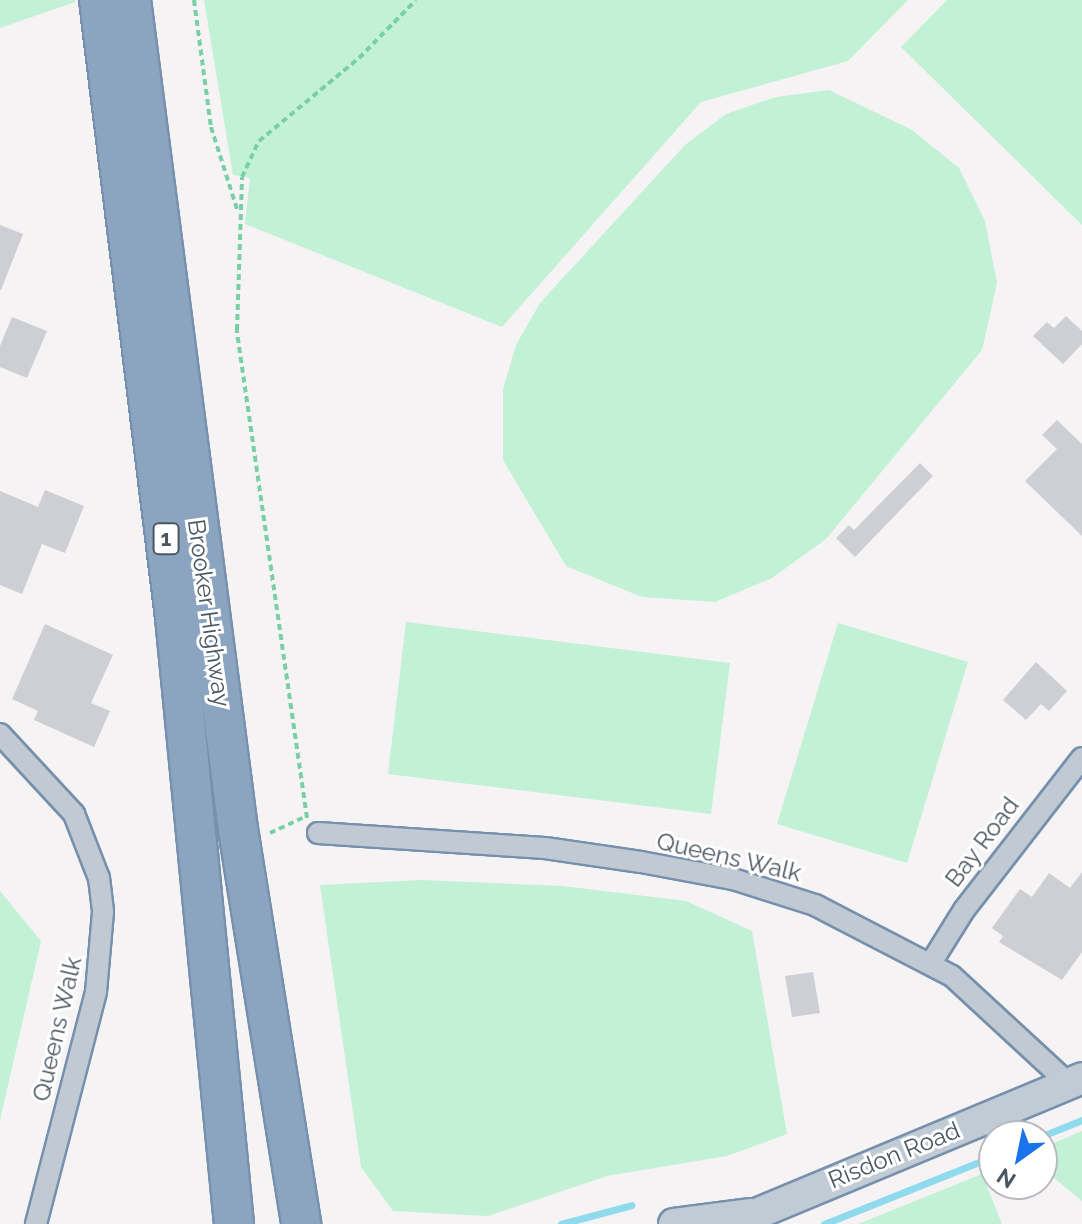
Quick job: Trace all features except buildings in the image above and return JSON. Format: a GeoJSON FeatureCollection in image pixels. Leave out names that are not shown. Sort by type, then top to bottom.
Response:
{"type":"FeatureCollection","features":[{"type":"Feature","properties":{"kind":"highway","name":"Brooker Highway"},"geometry":{"type":"LineString","coordinates":[[99,0],[163,513],[234,1224]]}},
{"type":"Feature","properties":{"kind":"highway","name":"Brooker Highway"},"geometry":{"type":"LineString","coordinates":[[131,0],[236,813],[301,1224]]}},
{"type":"Feature","properties":{"kind":"street","name":"Queens Walk"},"geometry":{"type":"LineString","coordinates":[[0,734],[74,814],[99,878],[103,912],[96,992],[36,1224]]}},
{"type":"Feature","properties":{"kind":"street","name":"Bay Road"},"geometry":{"type":"LineString","coordinates":[[931,963],[973,897],[1082,758]]}},
{"type":"Feature","properties":{"kind":"street","name":"Queens Walk"},"geometry":{"type":"LineString","coordinates":[[312,825],[545,848],[733,879],[815,905],[931,963],[1075,1081]]}},
{"type":"Feature","properties":{"kind":"street","name":"Risdon Road"},"geometry":{"type":"LineString","coordinates":[[674,1224],[741,1219],[1075,1081]]}},
{"type":"Feature","properties":{"kind":"street"},"geometry":{"type":"LineString","coordinates":[[294,1176],[314,1224]]}},
{"type":"Feature","properties":{"kind":"path"},"geometry":{"type":"LineString","coordinates":[[194,0],[211,127],[239,214]]}},
{"type":"Feature","properties":{"kind":"path"},"geometry":{"type":"LineString","coordinates":[[270,833],[312,825],[237,330],[239,214],[245,162],[259,141],[359,58],[416,0]]}},
{"type":"Feature","properties":{"kind":"green space"},"geometry":{"type":"Polygon","coordinates":[[[0,0],[75,0],[75,2],[0,28],[0,0]]]}},
{"type":"Feature","properties":{"kind":"green space"},"geometry":{"type":"Polygon","coordinates":[[[204,0],[908,0],[848,61],[701,102],[502,327],[245,224],[250,178],[233,175],[204,0]]]}},
{"type":"Feature","properties":{"kind":"green space"},"geometry":{"type":"Polygon","coordinates":[[[947,0],[1082,0],[1082,225],[901,47],[947,0]]]}},
{"type":"Feature","properties":{"kind":"green space"},"geometry":{"type":"Polygon","coordinates":[[[829,90],[912,130],[959,168],[985,221],[997,283],[982,350],[826,539],[772,578],[715,602],[642,597],[566,566],[503,460],[503,389],[516,345],[540,303],[685,145],[726,114],[776,97],[829,90]]]}},
{"type":"Feature","properties":{"kind":"green space"},"geometry":{"type":"Polygon","coordinates":[[[406,622],[730,663],[711,814],[388,774],[406,622]]]}},
{"type":"Feature","properties":{"kind":"green space"},"geometry":{"type":"Polygon","coordinates":[[[838,623],[968,662],[907,863],[777,824],[838,623]]]}},
{"type":"Feature","properties":{"kind":"green space"},"geometry":{"type":"Polygon","coordinates":[[[422,880],[563,886],[686,901],[752,931],[787,1134],[727,1156],[607,1176],[488,1216],[393,1211],[361,1167],[320,885],[422,880]]]}},
{"type":"Feature","properties":{"kind":"green space"},"geometry":{"type":"Polygon","coordinates":[[[0,891],[41,941],[0,1120],[0,891]]]}},
{"type":"Feature","properties":{"kind":"green space"},"geometry":{"type":"Polygon","coordinates":[[[1082,1131],[1082,1201],[1058,1181],[1058,1141],[1082,1131]]]}},
{"type":"Feature","properties":{"kind":"green space"},"geometry":{"type":"Polygon","coordinates":[[[978,1176],[978,1200],[992,1200],[1002,1224],[858,1224],[978,1176]]]}},
{"type":"Feature","properties":{"kind":"waterway"},"geometry":{"type":"LineString","coordinates":[[1058,1130],[1082,1120]]}},
{"type":"Feature","properties":{"kind":"waterway"},"geometry":{"type":"LineString","coordinates":[[824,1224],[978,1162]]}},
{"type":"Feature","properties":{"kind":"waterway"},"geometry":{"type":"LineString","coordinates":[[561,1224],[632,1205]]}}]}
